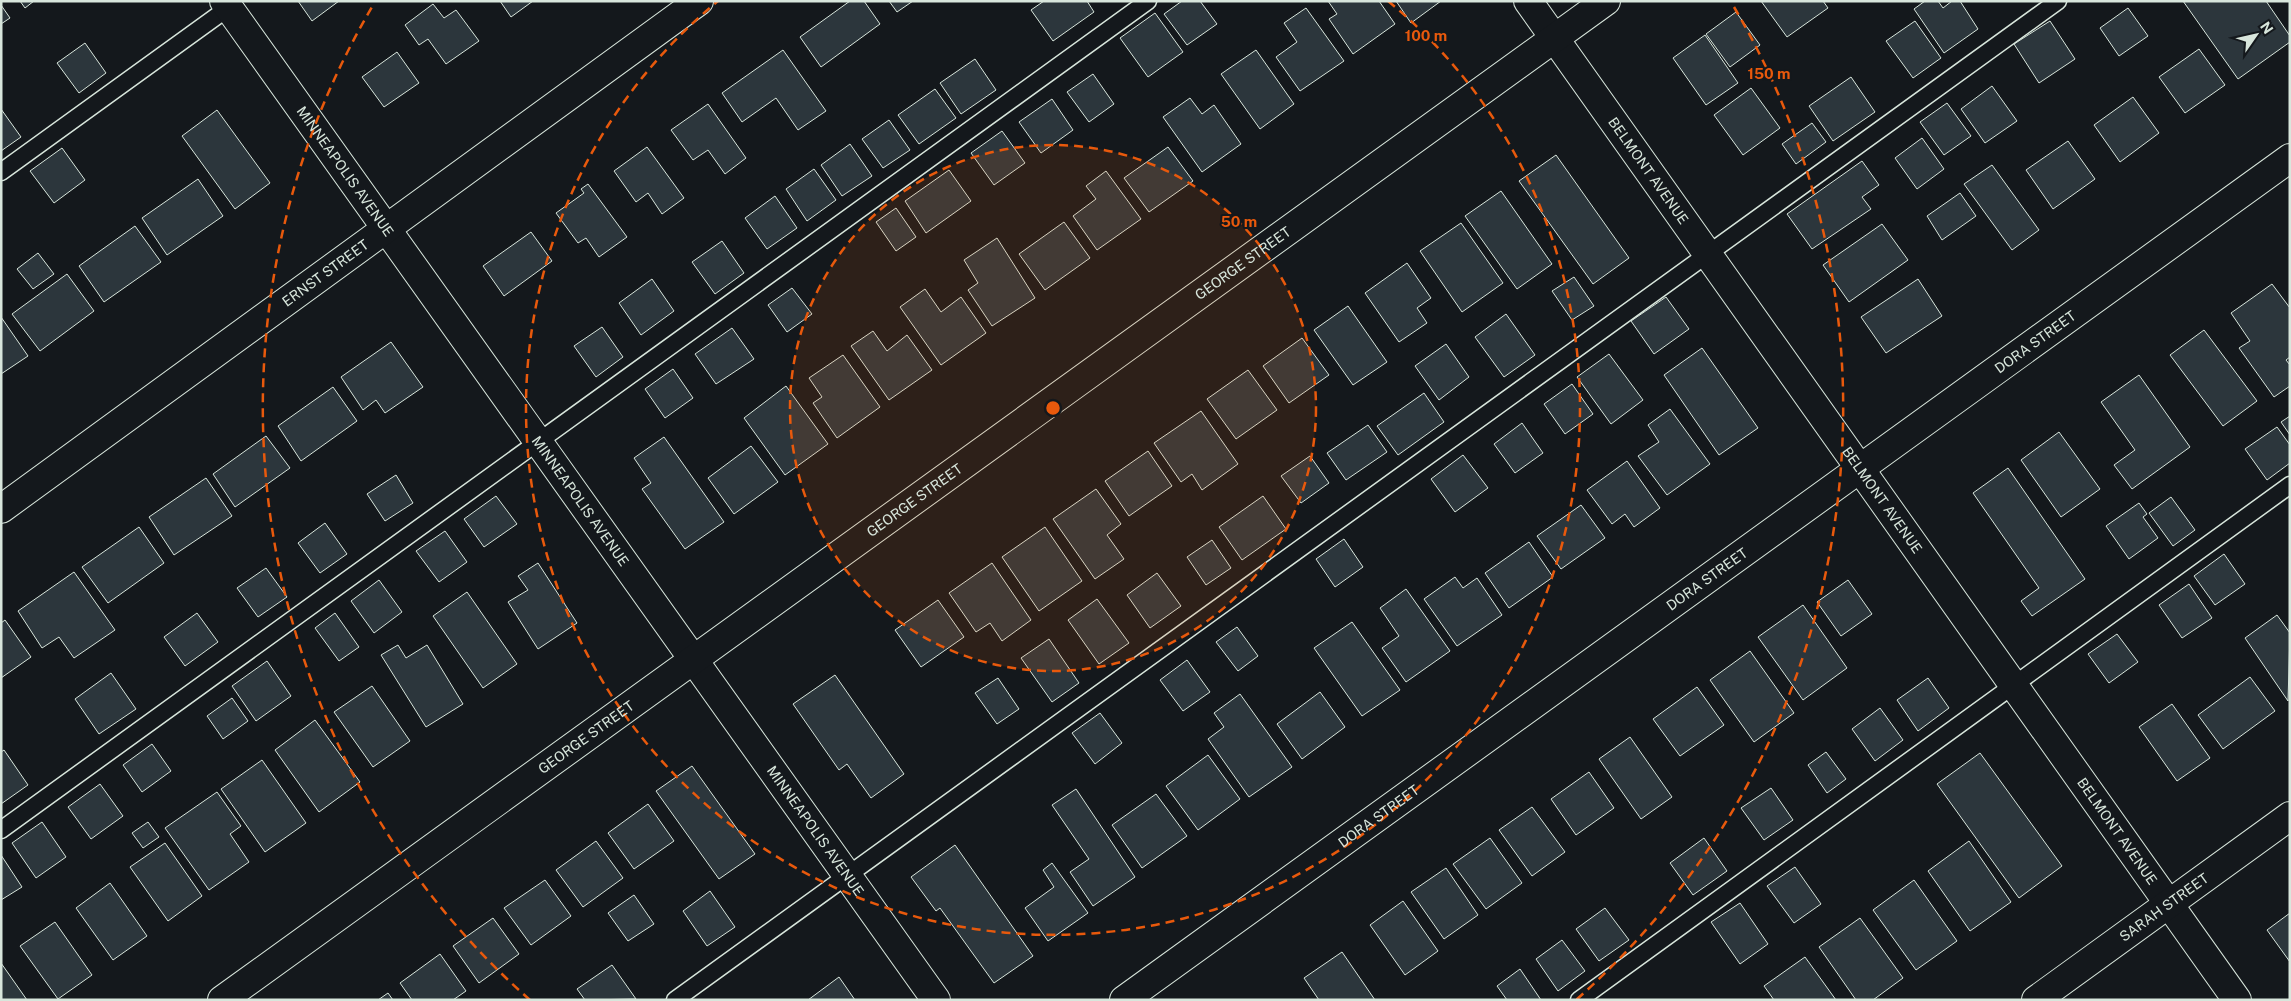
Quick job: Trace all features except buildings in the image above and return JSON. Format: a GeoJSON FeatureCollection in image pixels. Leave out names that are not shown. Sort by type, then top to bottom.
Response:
{"type":"FeatureCollection","features":[{"type":"Feature","properties":{"kind":"street","name":"ERNST STREET"},"geometry":{"type":"LineString","coordinates":[[1,509],[387,230],[699,1]]}},
{"type":"Feature","properties":{"kind":"street","name":"BELMONT AVENUE"},"geometry":{"type":"LineString","coordinates":[[1528,1],[2237,1000]]}},
{"type":"Feature","properties":{"kind":"street","name":"GEORGE STREET"},"geometry":{"type":"LineString","coordinates":[[222,1000],[1606,1]]}},
{"type":"Feature","properties":{"kind":"street","name":"MINNEAPOLIS AVENUE"},"geometry":{"type":"LineString","coordinates":[[226,4],[936,1000]]}},
{"type":"Feature","properties":{"kind":"street","name":"DORA STREET"},"geometry":{"type":"LineString","coordinates":[[1124,1000],[2290,158]]}},
{"type":"Feature","properties":{"kind":"street","name":"SARAH STREET"},"geometry":{"type":"LineString","coordinates":[[2036,1000],[2290,816]]}},
{"type":"Feature","properties":{"kind":"lane"},"geometry":{"type":"LineString","coordinates":[[1,830],[1148,1]]}},
{"type":"Feature","properties":{"kind":"lane"},"geometry":{"type":"LineString","coordinates":[[676,1000],[2058,1]]}},
{"type":"Feature","properties":{"kind":"lane"},"geometry":{"type":"LineString","coordinates":[[1,172],[226,4]]}},
{"type":"Feature","properties":{"kind":"lane"},"geometry":{"type":"LineString","coordinates":[[1579,1000],[2290,486]]}}]}
